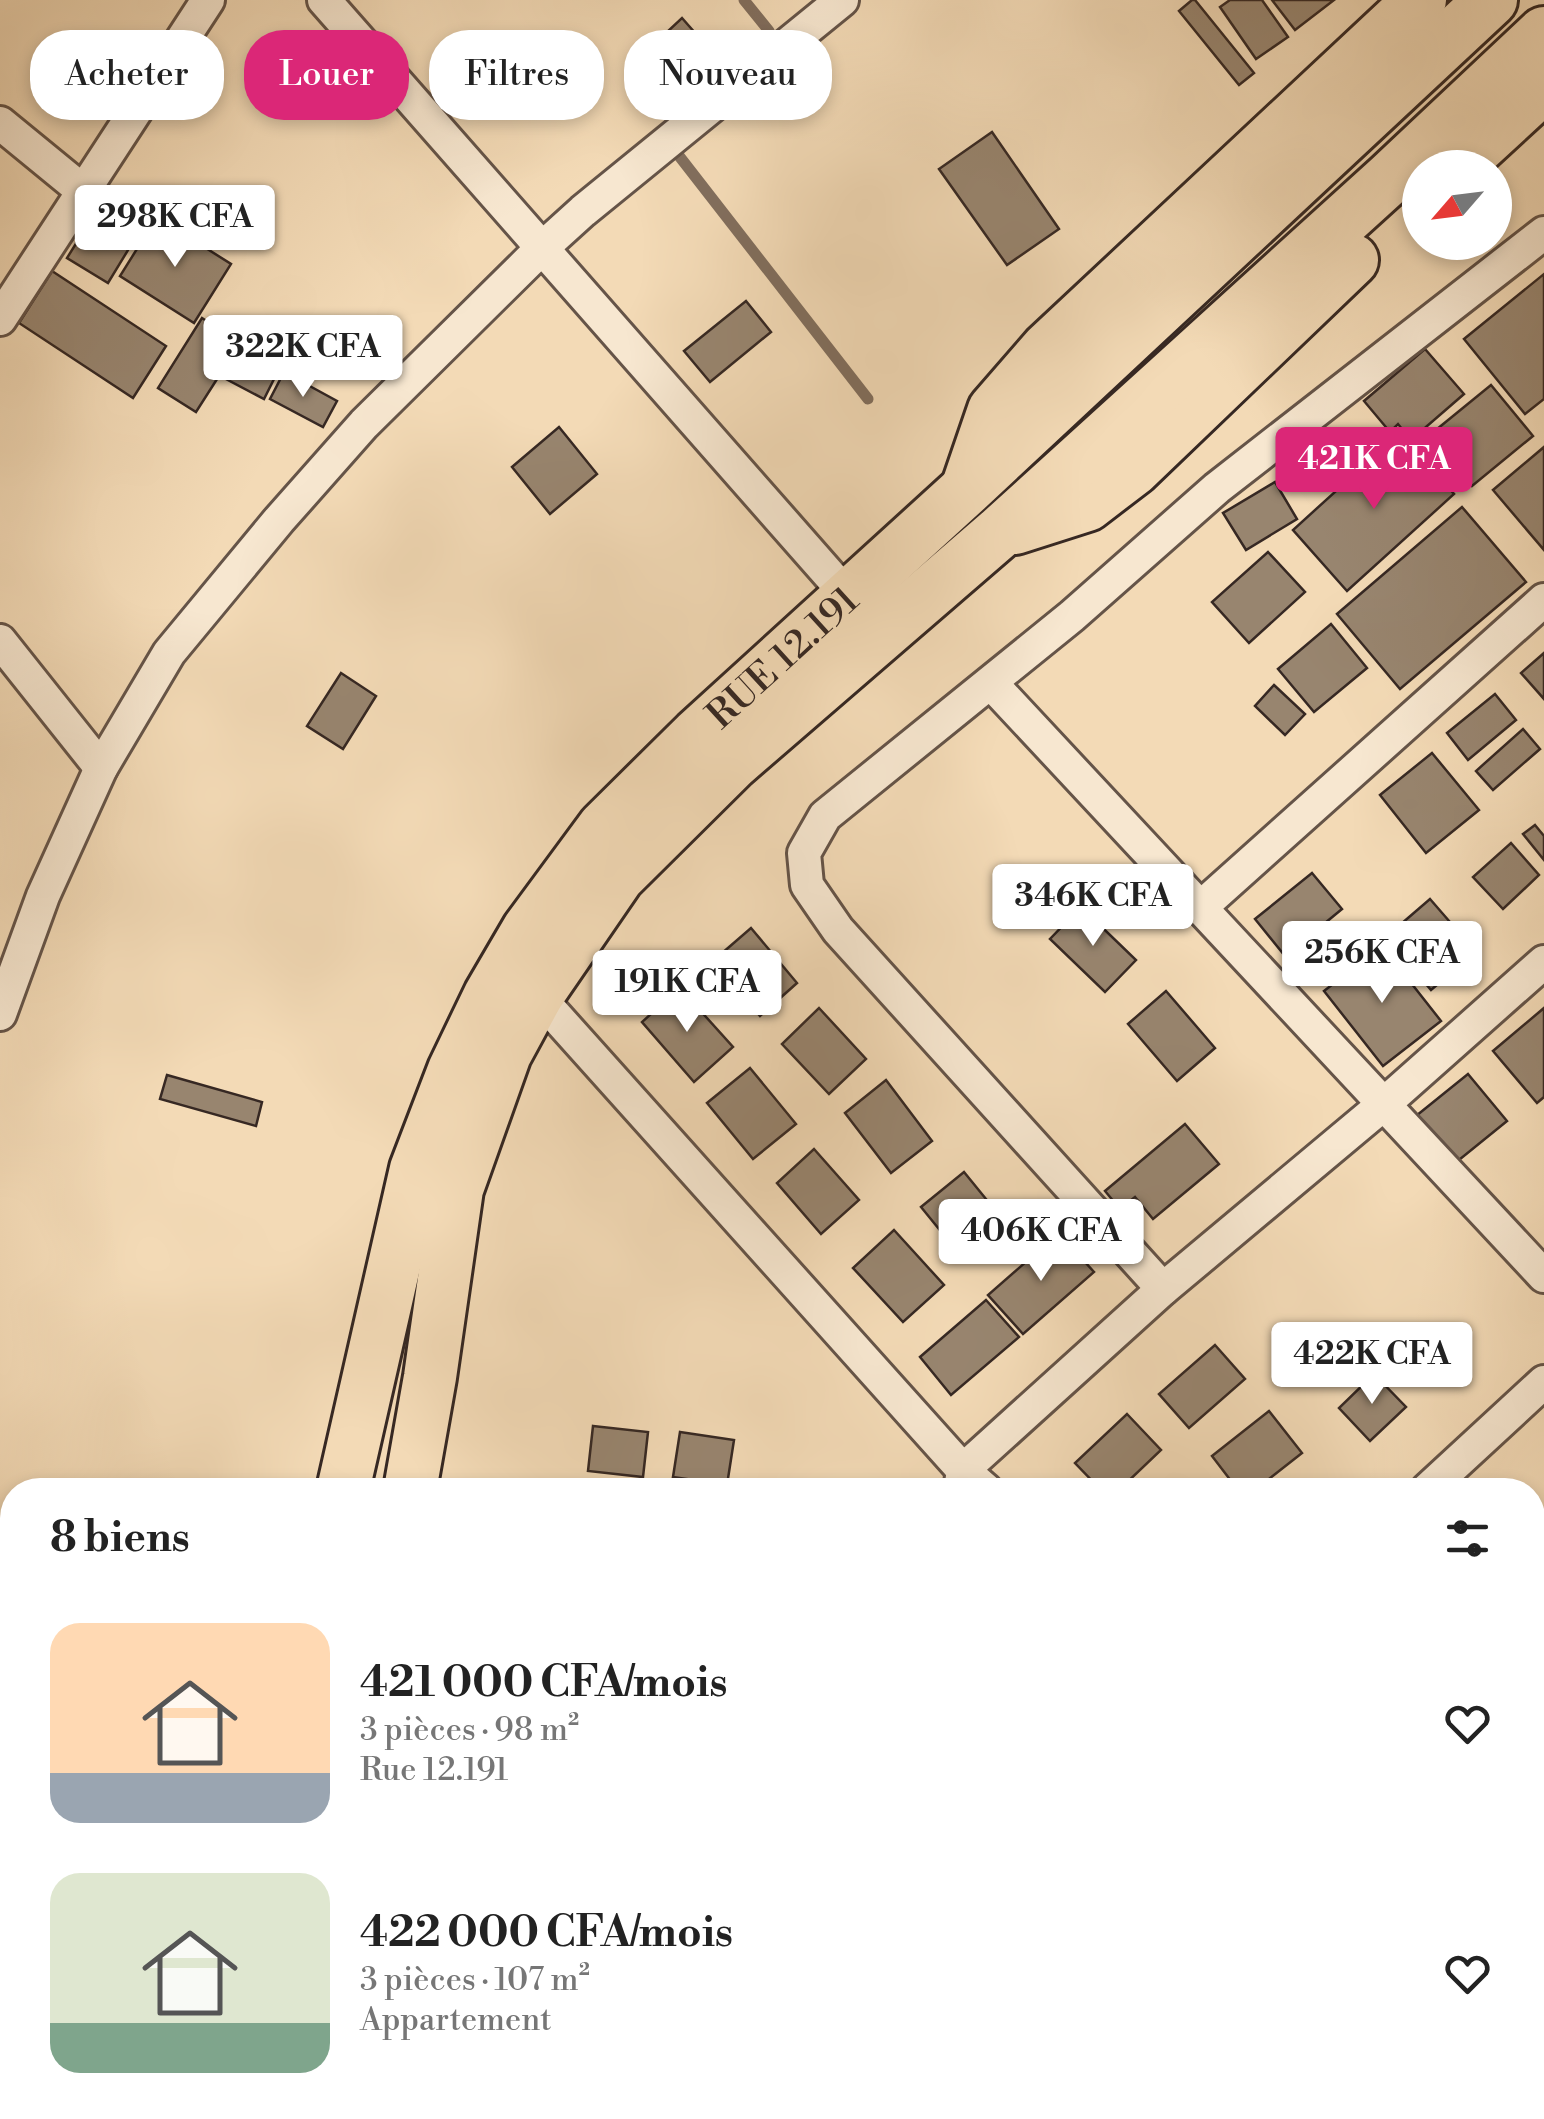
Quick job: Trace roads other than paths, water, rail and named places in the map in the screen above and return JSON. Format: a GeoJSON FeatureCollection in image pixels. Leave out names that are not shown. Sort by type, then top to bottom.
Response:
{"type":"FeatureCollection","features":[{"type":"Feature","properties":{"kind":"main road"},"geometry":{"type":"LineString","coordinates":[[967,489],[994,410],[1047,349],[1420,0]]}},
{"type":"Feature","properties":{"kind":"main road","name":"RUE 12.191"},"geometry":{"type":"LineString","coordinates":[[346,1478],[416,1169],[454,1070],[490,995],[528,930],[604,828],[697,735],[1491,0]]}},
{"type":"Feature","properties":{"kind":"main road","name":"RUE 12.191"},"geometry":{"type":"LineString","coordinates":[[412,1478],[457,1188],[505,1054],[537,995],[618,878],[733,763],[1447,149],[1544,33]]}},
{"type":"Feature","properties":{"kind":"main road"},"geometry":{"type":"LineString","coordinates":[[1447,149],[1538,105]]}},
{"type":"Feature","properties":{"kind":"main road"},"geometry":{"type":"LineString","coordinates":[[999,532],[1087,505],[1109,489],[1402,215]]}},
{"type":"Feature","properties":{"kind":"street"},"geometry":{"type":"LineString","coordinates":[[0,320],[208,0]]}},
{"type":"Feature","properties":{"kind":"street"},"geometry":{"type":"LineString","coordinates":[[324,0],[848,596]]}},
{"type":"Feature","properties":{"kind":"street"},"geometry":{"type":"LineString","coordinates":[[0,1014],[43,896],[101,768],[169,653],[279,520],[364,424],[541,248],[842,0]]}},
{"type":"Feature","properties":{"kind":"street"},"geometry":{"type":"LineString","coordinates":[[0,123],[84,191]]}},
{"type":"Feature","properties":{"kind":"street"},"geometry":{"type":"LineString","coordinates":[[1163,1289],[838,930],[807,885],[804,853],[824,816],[1072,616],[1217,488],[1544,233]]}},
{"type":"Feature","properties":{"kind":"street"},"geometry":{"type":"LineString","coordinates":[[1200,908],[1544,600]]}},
{"type":"Feature","properties":{"kind":"street"},"geometry":{"type":"LineString","coordinates":[[0,641],[101,768]]}},
{"type":"Feature","properties":{"kind":"street"},"geometry":{"type":"LineString","coordinates":[[991,683],[1544,1276]]}},
{"type":"Feature","properties":{"kind":"street"},"geometry":{"type":"LineString","coordinates":[[975,1478],[1163,1289],[1384,1104],[1544,962]]}},
{"type":"Feature","properties":{"kind":"street"},"geometry":{"type":"LineString","coordinates":[[537,995],[966,1478]]}},
{"type":"Feature","properties":{"kind":"street"},"geometry":{"type":"LineString","coordinates":[[1439,1478],[1544,1382]]}},
{"type":"Feature","properties":{"kind":"waterway"},"geometry":{"type":"LineString","coordinates":[[744,0],[768,30]]}},
{"type":"Feature","properties":{"kind":"waterway"},"geometry":{"type":"LineString","coordinates":[[680,146],[676,152],[868,399]]}}]}
